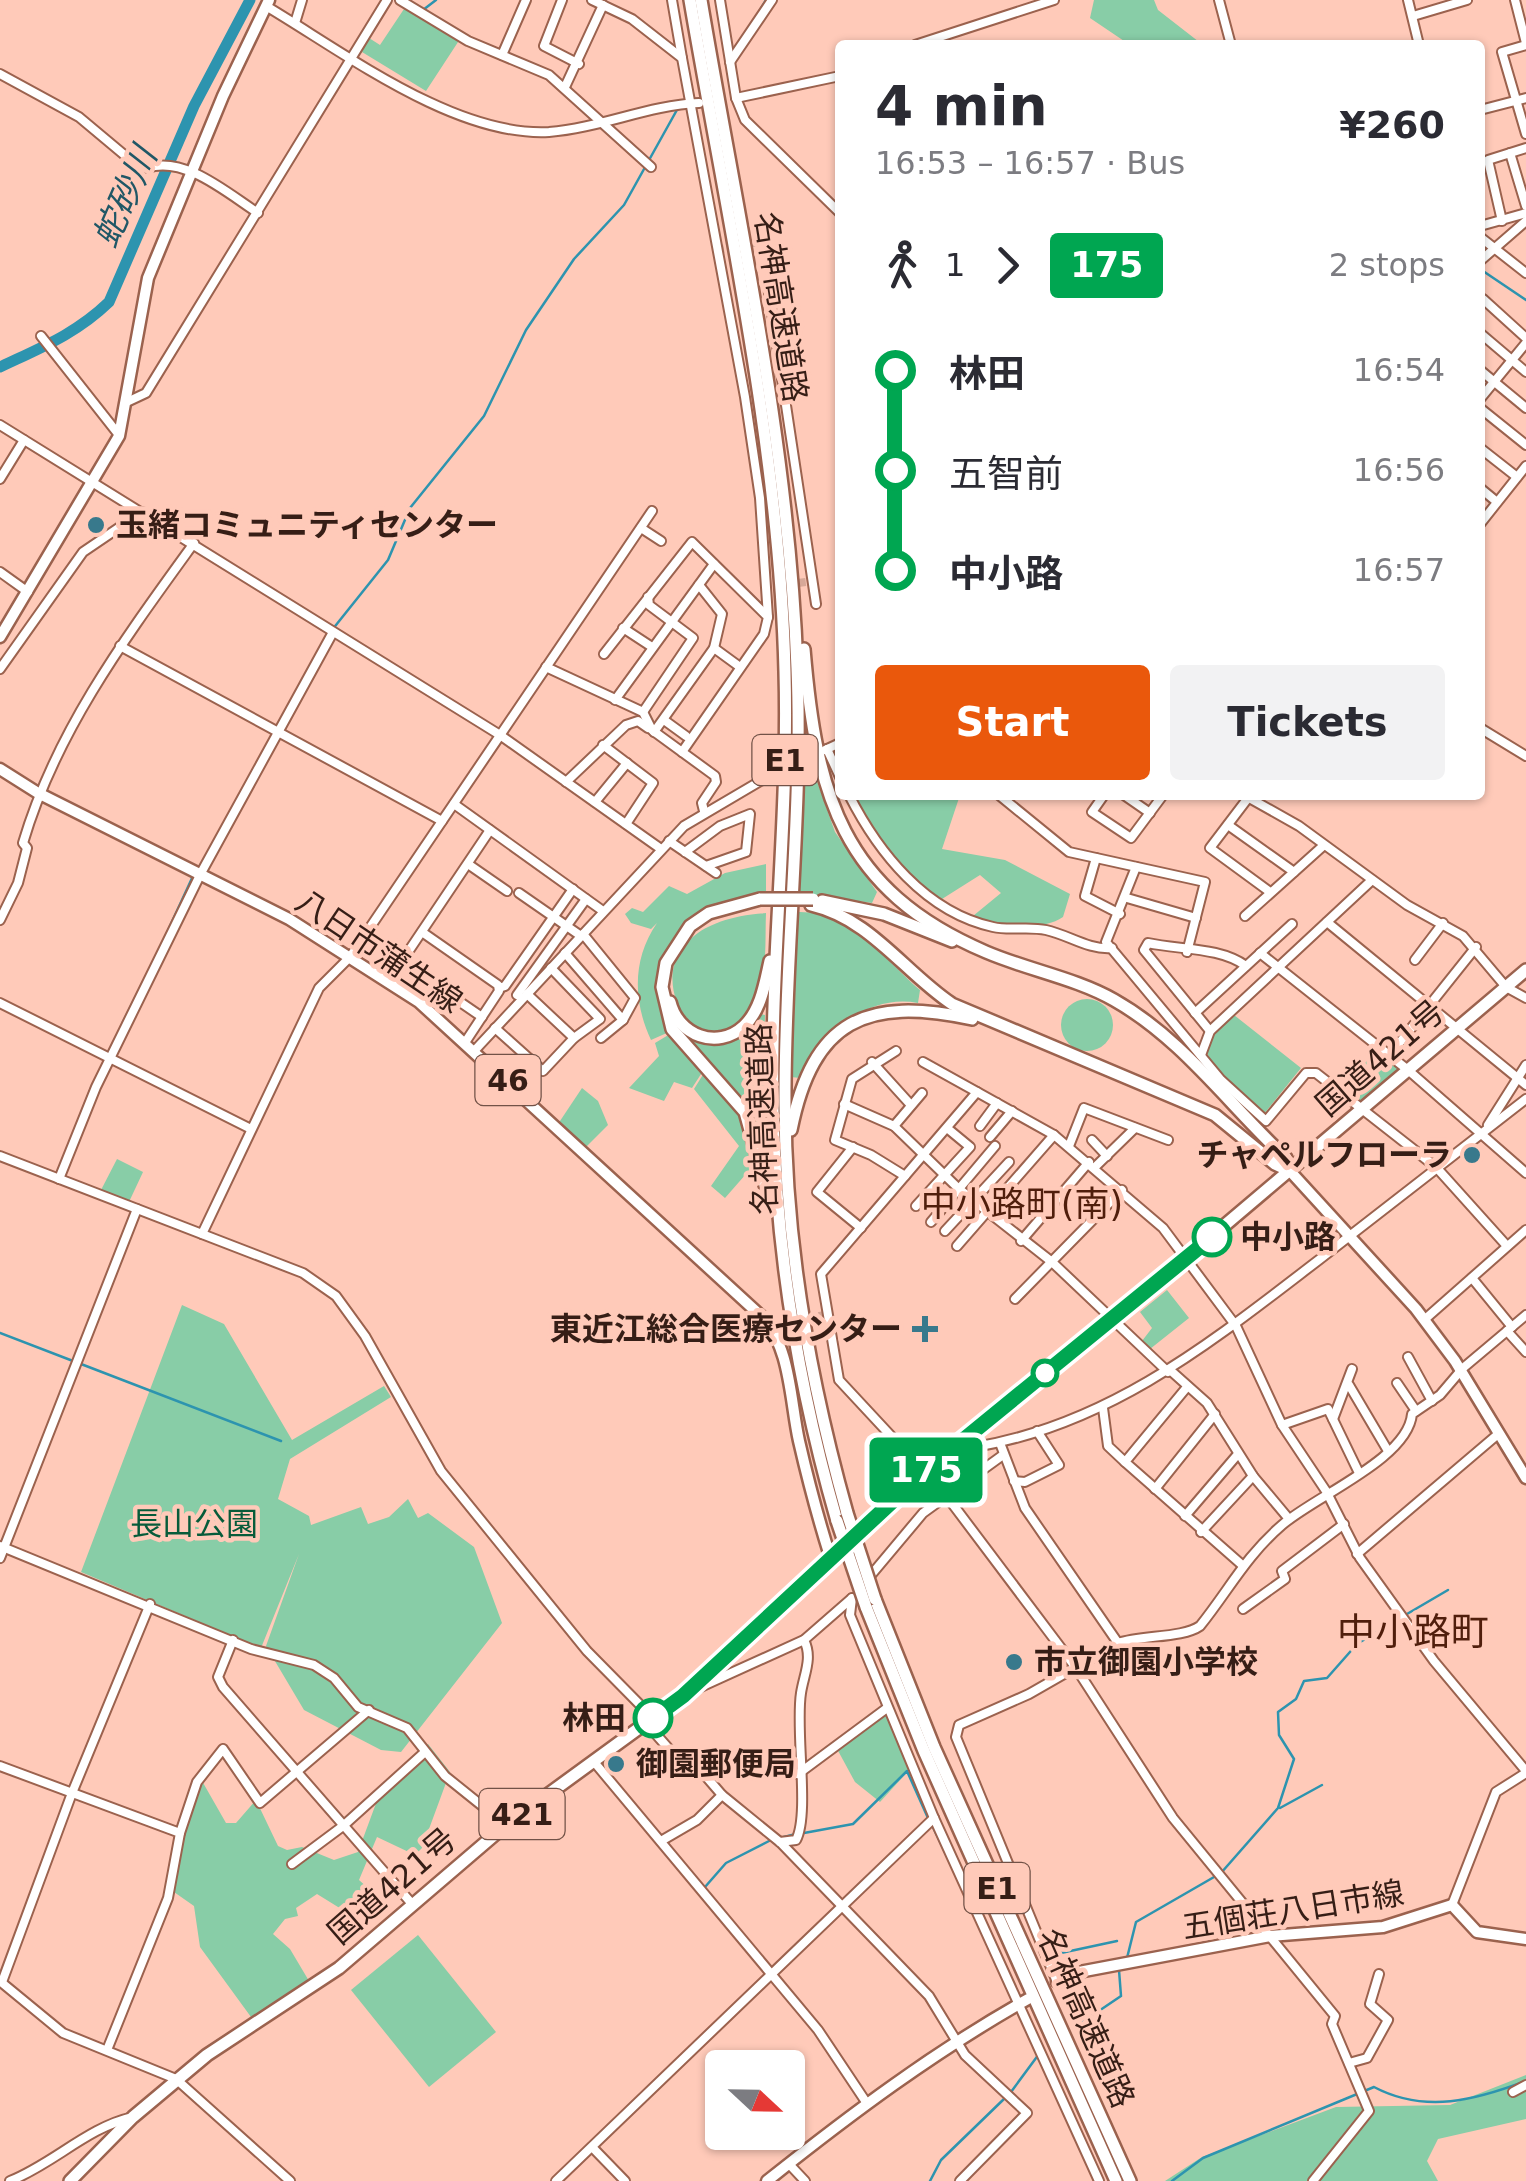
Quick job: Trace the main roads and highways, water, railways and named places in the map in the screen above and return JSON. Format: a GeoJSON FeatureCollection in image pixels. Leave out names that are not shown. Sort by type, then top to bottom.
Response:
{"type":"FeatureCollection","features":[{"type":"Feature","properties":{"kind":"highway","name":"名神高速道路"},"geometry":{"type":"LineString","coordinates":[[690,0],[779,564],[786,740],[774,1173],[796,1355],[871,1603],[1122,2179]]}},
{"type":"Feature","properties":{"kind":"highway","name":"名神高速道路"},"geometry":{"type":"LineString","coordinates":[[701,0],[782,491],[794,601],[798,722],[786,982],[787,1154],[810,1353],[842,1517]]}},
{"type":"Feature","properties":{"kind":"highway"},"geometry":{"type":"LineString","coordinates":[[782,491],[811,734],[832,808],[852,847],[902,902],[985,952]]}},
{"type":"Feature","properties":{"kind":"highway"},"geometry":{"type":"LineString","coordinates":[[812,902],[853,920],[920,982],[981,1019],[1215,1114],[1275,1164],[1290,1171]]}},
{"type":"Feature","properties":{"kind":"highway"},"geometry":{"type":"LineString","coordinates":[[796,1355],[780,1286],[764,1168],[755,1139],[730,1090],[672,1029],[662,987],[666,964],[690,926],[709,913],[759,903],[812,902],[884,914],[1110,998],[1173,1040],[1286,1158],[1290,1171]]}},
{"type":"Feature","properties":{"kind":"highway"},"geometry":{"type":"LineString","coordinates":[[759,903],[712,918],[680,946],[668,986],[671,1008],[690,1032],[717,1038],[744,1026],[763,993],[778,929]]}},
{"type":"Feature","properties":{"kind":"highway","name":"国道421号"},"geometry":{"type":"LineString","coordinates":[[70,2181],[176,2079],[339,1968],[506,1825],[683,1696],[924,1472],[1186,1258],[1526,970]]}},
{"type":"Feature","properties":{"kind":"highway"},"geometry":{"type":"LineString","coordinates":[[787,1154],[804,1079],[816,1055],[857,1021],[904,1009],[981,1019]]}},
{"type":"Feature","properties":{"kind":"main road"},"geometry":{"type":"LineString","coordinates":[[0,637],[120,436],[148,278],[188,171],[267,3]]}},
{"type":"Feature","properties":{"kind":"main road","name":"八日市蒲生線"},"geometry":{"type":"LineString","coordinates":[[0,769],[38,793],[201,873],[350,957],[420,1002],[772,1327],[830,1556]]}},
{"type":"Feature","properties":{"kind":"main road"},"geometry":{"type":"LineString","coordinates":[[1290,1171],[1424,1320],[1455,1361],[1458,1373],[1526,1478]]}},
{"type":"Feature","properties":{"kind":"main road","name":"五個荘八日市線"},"geometry":{"type":"LineString","coordinates":[[1057,1982],[1079,1972],[1270,1936],[1383,1927],[1452,1905],[1477,1932],[1526,1938]]}},
{"type":"Feature","properties":{"kind":"main road"},"geometry":{"type":"LineString","coordinates":[[767,2181],[866,2102],[958,2038],[1023,2001]]}},
{"type":"Feature","properties":{"kind":"waterway","name":"蛇砂川"},"geometry":{"type":"LineString","coordinates":[[0,367],[71,332],[109,302],[194,106],[250,0]]}},
{"type":"Feature","properties":{"kind":"waterway"},"geometry":{"type":"LineString","coordinates":[[423,10],[436,0]]}},
{"type":"Feature","properties":{"kind":"waterway"},"geometry":{"type":"LineString","coordinates":[[754,20],[766,0]]}},
{"type":"Feature","properties":{"kind":"waterway"},"geometry":{"type":"LineString","coordinates":[[332,630],[388,560],[410,508],[484,416],[526,330],[574,259],[624,205],[678,108]]}},
{"type":"Feature","properties":{"kind":"waterway"},"geometry":{"type":"LineString","coordinates":[[1485,272],[1526,300]]}},
{"type":"Feature","properties":{"kind":"waterway"},"geometry":{"type":"LineString","coordinates":[[165,937],[193,876]]}},
{"type":"Feature","properties":{"kind":"waterway"},"geometry":{"type":"LineString","coordinates":[[123,1022],[162,944]]}},
{"type":"Feature","properties":{"kind":"waterway"},"geometry":{"type":"LineString","coordinates":[[61,1164],[91,1088]]}},
{"type":"Feature","properties":{"kind":"waterway"},"geometry":{"type":"LineString","coordinates":[[0,1333],[73,1361]]}},
{"type":"Feature","properties":{"kind":"waterway"},"geometry":{"type":"LineString","coordinates":[[81,1364],[281,1441]]}},
{"type":"Feature","properties":{"kind":"waterway"},"geometry":{"type":"LineString","coordinates":[[1407,1614],[1448,1590]]}},
{"type":"Feature","properties":{"kind":"waterway"},"geometry":{"type":"LineString","coordinates":[[1127,1958],[1136,1922],[1221,1873],[1278,1808],[1294,1759],[1279,1735],[1278,1712],[1296,1699],[1304,1681],[1327,1678],[1357,1644],[1398,1619]]}},
{"type":"Feature","properties":{"kind":"waterway"},"geometry":{"type":"LineString","coordinates":[[804,1833],[853,1824],[907,1771],[928,1818]]}},
{"type":"Feature","properties":{"kind":"waterway"},"geometry":{"type":"LineString","coordinates":[[1280,1808],[1322,1785]]}},
{"type":"Feature","properties":{"kind":"waterway"},"geometry":{"type":"LineString","coordinates":[[932,1825],[963,1890]]}},
{"type":"Feature","properties":{"kind":"waterway"},"geometry":{"type":"LineString","coordinates":[[780,1838],[796,1834]]}},
{"type":"Feature","properties":{"kind":"waterway"},"geometry":{"type":"LineString","coordinates":[[705,1887],[726,1863],[771,1840]]}},
{"type":"Feature","properties":{"kind":"waterway"},"geometry":{"type":"LineString","coordinates":[[1048,1942],[1058,1944],[1061,1953],[1117,1941]]}},
{"type":"Feature","properties":{"kind":"waterway"},"geometry":{"type":"LineString","coordinates":[[1081,2023],[1121,1996],[1119,1970],[1126,1966]]}},
{"type":"Feature","properties":{"kind":"waterway"},"geometry":{"type":"LineString","coordinates":[[1011,2092],[1039,2054]]}},
{"type":"Feature","properties":{"kind":"waterway"},"geometry":{"type":"LineString","coordinates":[[1172,2181],[1203,2158],[1374,2087],[1431,2102],[1488,2094],[1526,2081]]}},
{"type":"Feature","properties":{"kind":"waterway"},"geometry":{"type":"LineString","coordinates":[[930,2181],[941,2160],[1005,2098]]}},
{"type":"Feature","properties":{"kind":"tunnel"},"geometry":{"type":"LineString","coordinates":[[716,250],[758,242]]}},
{"type":"Feature","properties":{"kind":"tunnel"},"geometry":{"type":"LineString","coordinates":[[774,586],[806,582]]}},
{"type":"Feature","properties":{"kind":"tunnel"},"geometry":{"type":"LineString","coordinates":[[774,773],[820,752]]}},
{"type":"Feature","properties":{"kind":"tunnel"},"geometry":{"type":"LineString","coordinates":[[772,1327],[828,1314]]}},
{"type":"Feature","properties":{"kind":"place","name":"玉緒コミュニティセンター"},"geometry":{"type":"Point","coordinates":[96,525]}},
{"type":"Feature","properties":{"kind":"place","name":"チャペルフローラ"},"geometry":{"type":"Point","coordinates":[1472,1155]}},
{"type":"Feature","properties":{"kind":"place","name":"中小路"},"geometry":{"type":"Point","coordinates":[1212,1237]}},
{"type":"Feature","properties":{"kind":"place","name":"東近江総合医療センター"},"geometry":{"type":"Point","coordinates":[925,1329]}},
{"type":"Feature","properties":{"kind":"place","name":"市立御園小学校"},"geometry":{"type":"Point","coordinates":[1014,1662]}},
{"type":"Feature","properties":{"kind":"place","name":"林田"},"geometry":{"type":"Point","coordinates":[653,1718]}},
{"type":"Feature","properties":{"kind":"place","name":"御園郵便局"},"geometry":{"type":"Point","coordinates":[616,1764]}},
{"type":"Feature","properties":{"kind":"district","name":"中小路町(南)"},"geometry":{"type":"Point","coordinates":[1022,1204]}},
{"type":"Feature","properties":{"kind":"district","name":"中小路町"},"geometry":{"type":"Point","coordinates":[1413,1632]}},
{"type":"Feature","properties":{"kind":"park label","name":"長山公園"},"geometry":{"type":"Point","coordinates":[194,1524]}}]}
